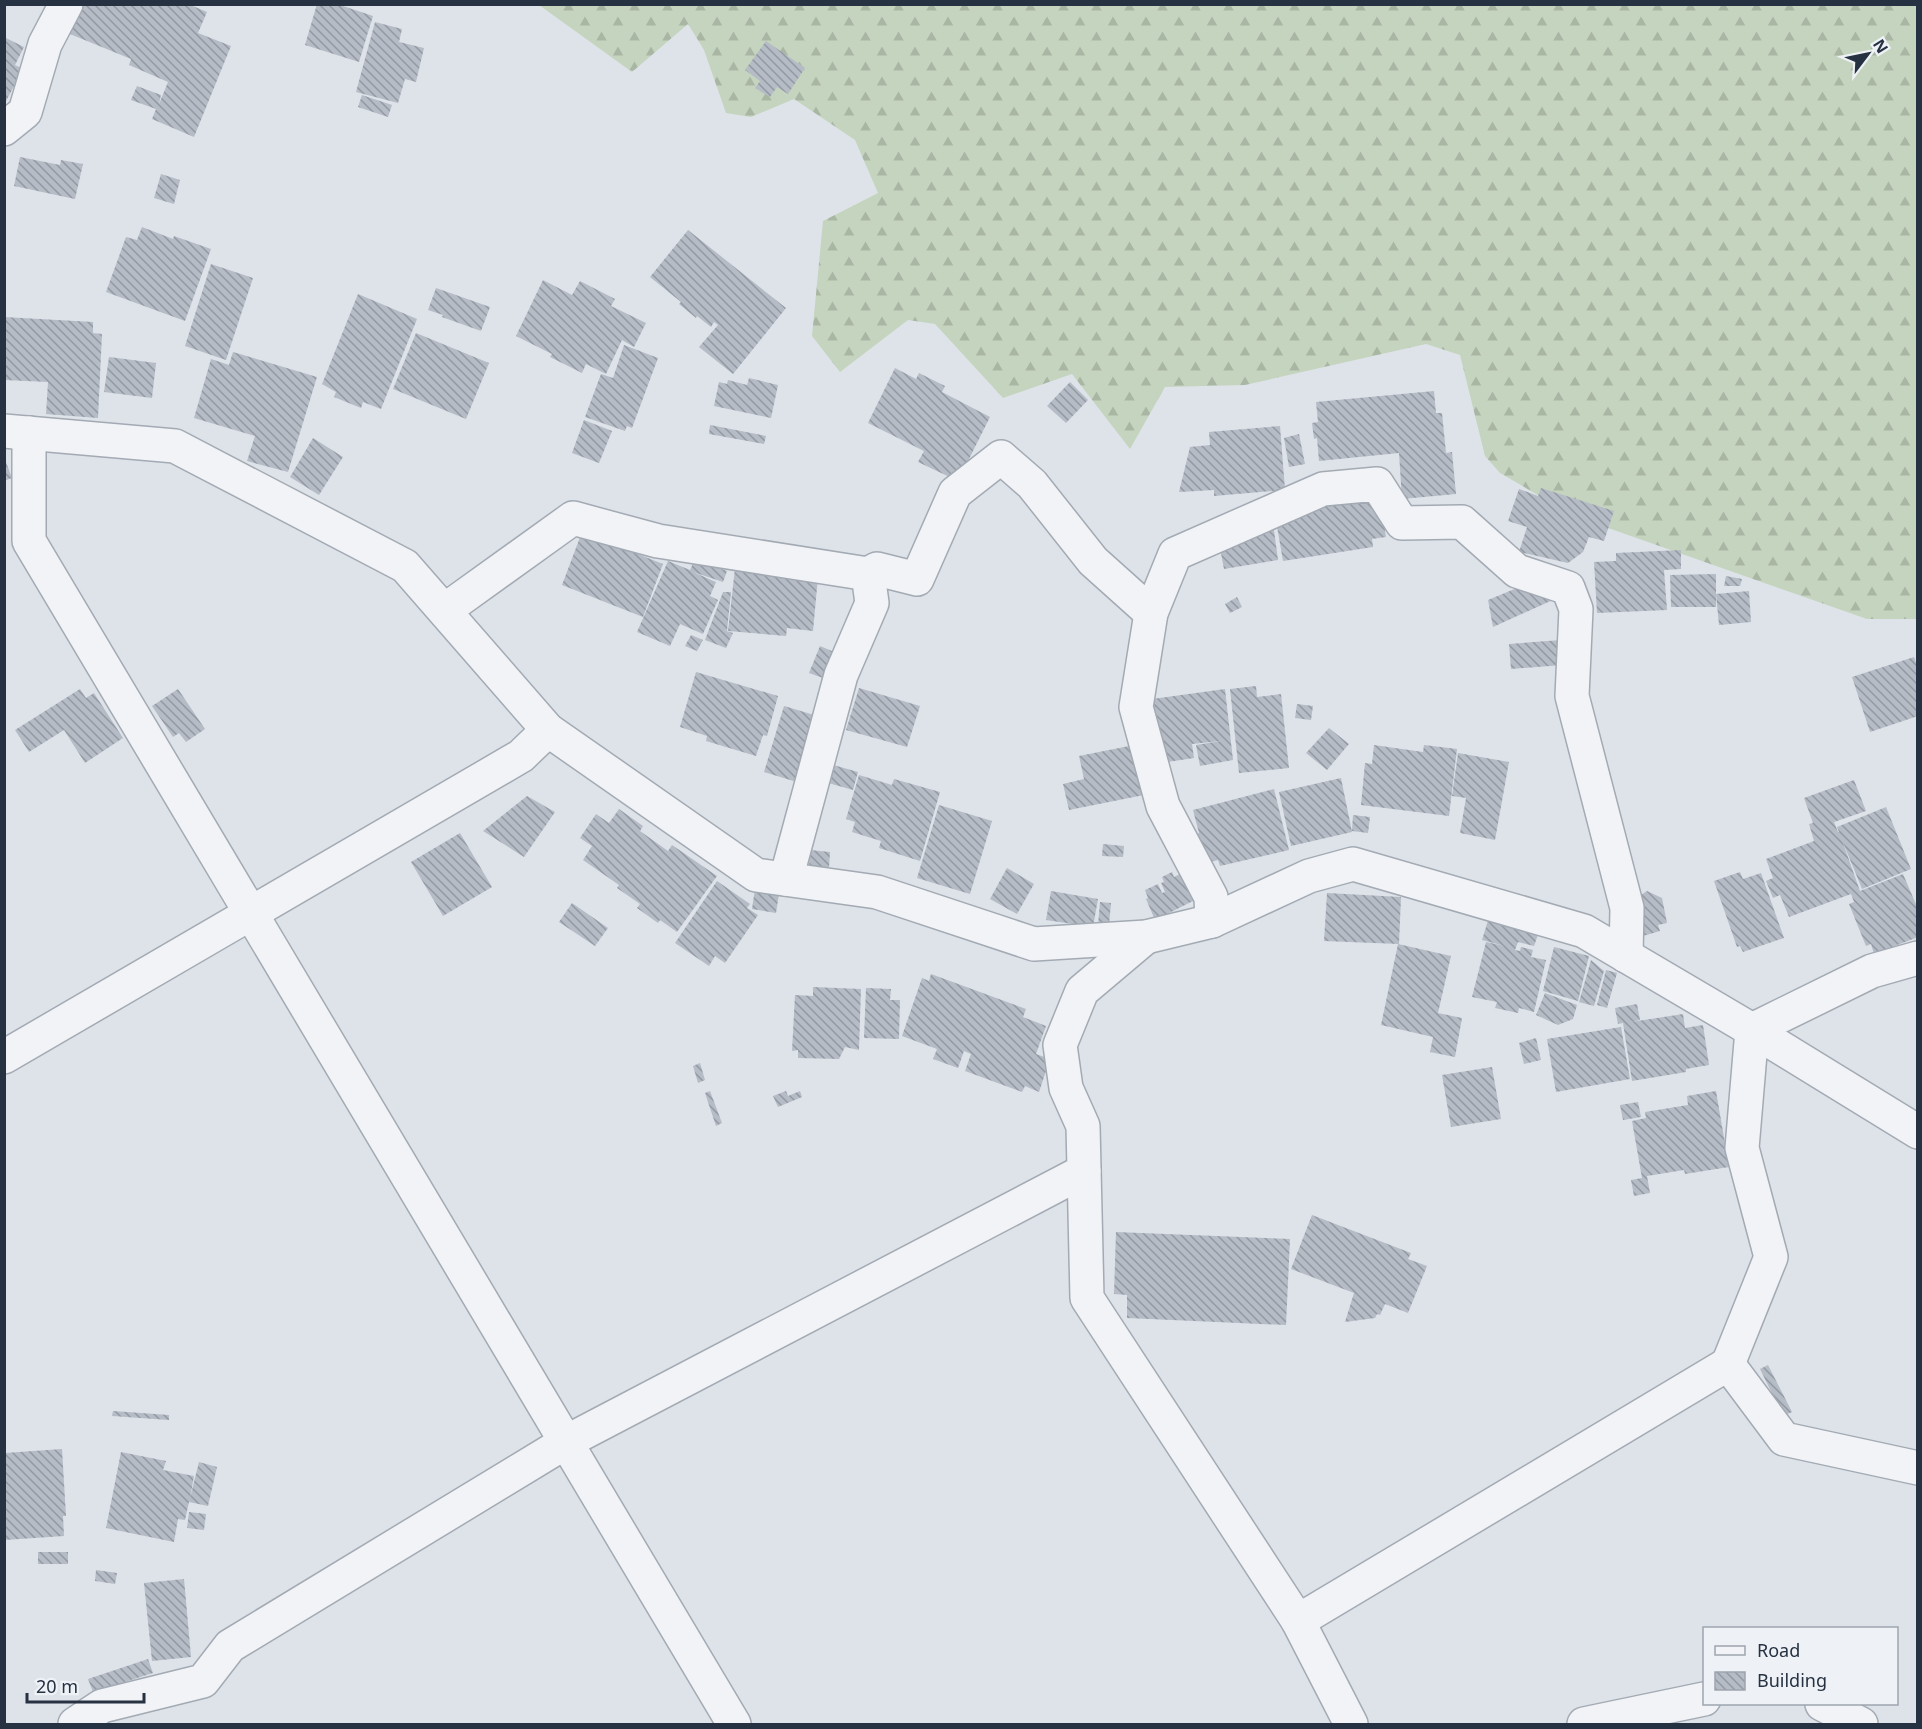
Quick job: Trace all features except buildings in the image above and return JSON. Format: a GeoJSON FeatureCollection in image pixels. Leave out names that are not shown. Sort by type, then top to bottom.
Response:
{"type":"FeatureCollection","features":[{"type":"Feature","properties":{"kind":"street"},"geometry":{"type":"LineString","coordinates":[[4,129],[25,112],[45,44],[66,4]]}},
{"type":"Feature","properties":{"kind":"street"},"geometry":{"type":"LineString","coordinates":[[734,1725],[29,541],[17,432],[175,446],[405,566],[548,730],[756,875],[877,892],[1034,944],[1146,937],[1212,921],[1309,876],[1353,864],[1584,931],[1752,1030],[1917,1132]]}},
{"type":"Feature","properties":{"kind":"street"},"geometry":{"type":"LineString","coordinates":[[445,610],[573,518],[658,541],[868,574],[877,568],[917,579],[955,494],[1001,457],[1032,484],[1094,561],[1151,613]]}},
{"type":"Feature","properties":{"kind":"street"},"geometry":{"type":"LineString","coordinates":[[1212,921],[1211,897],[1163,806],[1136,707],[1151,613],[1175,554],[1323,489],[1377,484],[1402,523],[1462,522],[1517,571],[1568,588],[1576,609],[1572,696],[1627,908],[1626,956]]}},
{"type":"Feature","properties":{"kind":"street"},"geometry":{"type":"LineString","coordinates":[[786,879],[841,675],[872,603],[868,574]]}},
{"type":"Feature","properties":{"kind":"street"},"geometry":{"type":"LineString","coordinates":[[4,1057],[521,756],[548,730]]}},
{"type":"Feature","properties":{"kind":"street"},"geometry":{"type":"LineString","coordinates":[[1146,937],[1082,991],[1060,1045],[1066,1088],[1083,1126],[1087,1298],[1298,1621],[1351,1725]]}},
{"type":"Feature","properties":{"kind":"street"},"geometry":{"type":"LineString","coordinates":[[1752,1030],[1872,971],[1917,958]]}},
{"type":"Feature","properties":{"kind":"street"},"geometry":{"type":"LineString","coordinates":[[1298,1621],[1728,1364],[1771,1257],[1742,1148],[1752,1030]]}},
{"type":"Feature","properties":{"kind":"street"},"geometry":{"type":"LineString","coordinates":[[75,1725],[102,1706],[203,1680],[230,1646],[566,1442],[1084,1171]]}},
{"type":"Feature","properties":{"kind":"street"},"geometry":{"type":"LineString","coordinates":[[1728,1364],[1784,1439],[1917,1468]]}},
{"type":"Feature","properties":{"kind":"street"},"geometry":{"type":"LineString","coordinates":[[1584,1725],[1703,1699]]}},
{"type":"Feature","properties":{"kind":"street"},"geometry":{"type":"LineString","coordinates":[[1824,1705],[1861,1725]]}},
{"type":"Feature","properties":{"kind":"green space"},"geometry":{"type":"Polygon","coordinates":[[[539,5],[1917,5],[1917,619],[1867,619],[1574,516],[1500,473],[1485,456],[1460,355],[1426,344],[1245,385],[1165,387],[1130,449],[1072,374],[1003,398],[935,324],[908,320],[840,372],[812,336],[823,221],[878,193],[855,140],[794,99],[751,117],[726,113],[704,50],[688,24],[632,72],[539,5]]]}}]}
